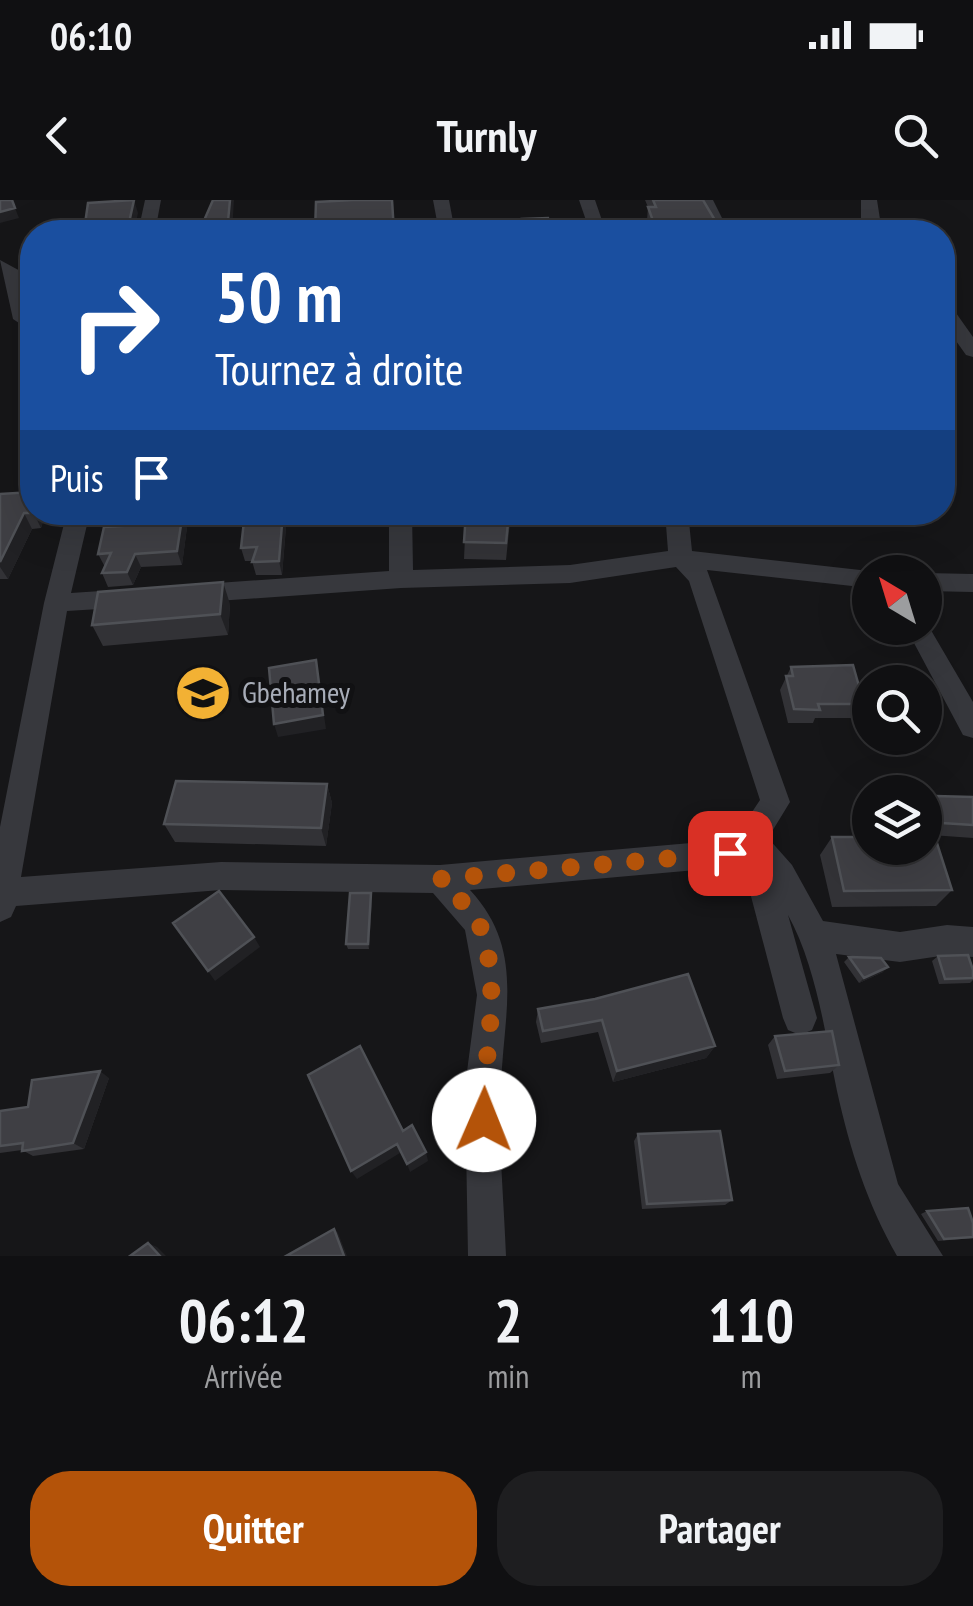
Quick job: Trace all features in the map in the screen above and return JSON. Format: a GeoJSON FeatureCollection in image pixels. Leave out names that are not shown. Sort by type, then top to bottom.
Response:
{"type":"FeatureCollection","features":[{"type":"Feature","properties":{"kind":"street"},"geometry":{"type":"LineString","coordinates":[[0,265],[16,272],[20,287]]}},
{"type":"Feature","properties":{"kind":"street"},"geometry":{"type":"LineString","coordinates":[[955,326],[973,352]]}},
{"type":"Feature","properties":{"kind":"street"},"geometry":{"type":"LineString","coordinates":[[76,525],[56,603],[2,900],[222,876],[440,879],[730,853],[751,839],[774,802],[700,578],[682,558],[678,525]]}},
{"type":"Feature","properties":{"kind":"street"},"geometry":{"type":"LineString","coordinates":[[400,525],[401,580]]}},
{"type":"Feature","properties":{"kind":"street"},"geometry":{"type":"LineString","coordinates":[[56,603],[401,580],[570,574],[682,558],[852,577]]}},
{"type":"Feature","properties":{"kind":"street"},"geometry":{"type":"LineString","coordinates":[[942,582],[973,583]]}},
{"type":"Feature","properties":{"kind":"street"},"geometry":{"type":"LineString","coordinates":[[928,645],[973,726]]}},
{"type":"Feature","properties":{"kind":"street"},"geometry":{"type":"LineString","coordinates":[[751,839],[778,864],[812,935],[838,1015],[881,1188],[916,1252],[924,1256]]}},
{"type":"Feature","properties":{"kind":"street"},"geometry":{"type":"LineString","coordinates":[[751,839],[800,1018]]}},
{"type":"Feature","properties":{"kind":"street"},"geometry":{"type":"LineString","coordinates":[[440,879],[480,923],[494,995],[483,1087],[487,1256]]}},
{"type":"Feature","properties":{"kind":"street"},"geometry":{"type":"LineString","coordinates":[[812,935],[900,947],[947,940],[973,942]]}},
{"type":"Feature","properties":{"kind":"building"},"geometry":{"type":"Polygon","coordinates":[[[0,200],[12,200],[15,208],[0,212],[0,200]]]}},
{"type":"Feature","properties":{"kind":"building"},"geometry":{"type":"Polygon","coordinates":[[[134,200],[130,220],[86,220],[88,203],[134,200]]]}},
{"type":"Feature","properties":{"kind":"building"},"geometry":{"type":"Polygon","coordinates":[[[213,200],[230,200],[228,220],[204,220],[213,200]]]}},
{"type":"Feature","properties":{"kind":"building"},"geometry":{"type":"Polygon","coordinates":[[[392,200],[393,220],[315,220],[316,202],[392,200]]]}},
{"type":"Feature","properties":{"kind":"building"},"geometry":{"type":"Polygon","coordinates":[[[653,200],[703,200],[715,220],[653,220],[648,207],[656,207],[653,200]]]}},
{"type":"Feature","properties":{"kind":"building"},"geometry":{"type":"Polygon","coordinates":[[[20,493],[20,521],[0,562],[0,494],[20,493]]]}},
{"type":"Feature","properties":{"kind":"building"},"geometry":{"type":"Polygon","coordinates":[[[181,525],[177,551],[135,554],[127,572],[102,573],[111,553],[98,554],[104,527],[181,525]]]}},
{"type":"Feature","properties":{"kind":"building"},"geometry":{"type":"Polygon","coordinates":[[[244,525],[282,525],[279,561],[252,562],[257,547],[241,548],[244,525]]]}},
{"type":"Feature","properties":{"kind":"building"},"geometry":{"type":"Polygon","coordinates":[[[465,525],[508,525],[506,543],[464,542],[465,525]]]}},
{"type":"Feature","properties":{"kind":"building"},"geometry":{"type":"Polygon","coordinates":[[[223,582],[220,614],[92,625],[98,592],[223,582]]]}},
{"type":"Feature","properties":{"kind":"building"},"geometry":{"type":"Polygon","coordinates":[[[316,660],[323,715],[274,724],[269,668],[316,660]]]}},
{"type":"Feature","properties":{"kind":"building"},"geometry":{"type":"Polygon","coordinates":[[[852,665],[852,704],[818,704],[820,710],[794,709],[786,676],[793,676],[791,667],[852,665]]]}},
{"type":"Feature","properties":{"kind":"building"},"geometry":{"type":"Polygon","coordinates":[[[176,781],[327,784],[321,828],[164,824],[176,781]]]}},
{"type":"Feature","properties":{"kind":"building"},"geometry":{"type":"Polygon","coordinates":[[[942,796],[973,797],[973,825],[942,823],[942,796]]]}},
{"type":"Feature","properties":{"kind":"building"},"geometry":{"type":"Polygon","coordinates":[[[832,837],[852,837],[852,865],[942,865],[942,859],[952,890],[844,891],[832,837]]]}},
{"type":"Feature","properties":{"kind":"building"},"geometry":{"type":"Polygon","coordinates":[[[219,891],[254,937],[208,971],[173,923],[219,891]]]}},
{"type":"Feature","properties":{"kind":"building"},"geometry":{"type":"Polygon","coordinates":[[[350,893],[371,893],[368,944],[346,944],[350,893]]]}},
{"type":"Feature","properties":{"kind":"building"},"geometry":{"type":"Polygon","coordinates":[[[968,955],[973,978],[945,979],[938,956],[968,955]]]}},
{"type":"Feature","properties":{"kind":"building"},"geometry":{"type":"Polygon","coordinates":[[[849,957],[881,958],[888,967],[864,978],[849,957]]]}},
{"type":"Feature","properties":{"kind":"building"},"geometry":{"type":"Polygon","coordinates":[[[688,974],[715,1046],[617,1071],[602,1020],[543,1031],[538,1009],[595,999],[688,974]]]}},
{"type":"Feature","properties":{"kind":"building"},"geometry":{"type":"Polygon","coordinates":[[[832,1031],[839,1065],[785,1071],[775,1036],[832,1031]]]}},
{"type":"Feature","properties":{"kind":"building"},"geometry":{"type":"Polygon","coordinates":[[[360,1046],[403,1131],[412,1125],[426,1152],[407,1164],[397,1144],[351,1171],[308,1075],[360,1046]]]}},
{"type":"Feature","properties":{"kind":"building"},"geometry":{"type":"Polygon","coordinates":[[[100,1071],[73,1143],[22,1151],[23,1143],[0,1146],[0,1111],[28,1107],[32,1080],[100,1071]]]}},
{"type":"Feature","properties":{"kind":"building"},"geometry":{"type":"Polygon","coordinates":[[[720,1131],[732,1200],[647,1204],[638,1134],[720,1131]]]}},
{"type":"Feature","properties":{"kind":"building"},"geometry":{"type":"Polygon","coordinates":[[[968,1208],[973,1237],[944,1239],[927,1211],[968,1208]]]}},
{"type":"Feature","properties":{"kind":"building"},"geometry":{"type":"Polygon","coordinates":[[[334,1229],[344,1256],[286,1256],[334,1229]]]}},
{"type":"Feature","properties":{"kind":"building"},"geometry":{"type":"Polygon","coordinates":[[[148,1243],[160,1256],[130,1256],[148,1243]]]}},
{"type":"Feature","properties":{"kind":"place","name":"Gbehamey"},"geometry":{"type":"Point","coordinates":[203,693]}},
{"type":"Feature","properties":{"kind":"route"},"geometry":{"type":"LineString","coordinates":[[484,1120],[483,1087],[494,995],[480,923],[440,879],[730,853]]}}]}
